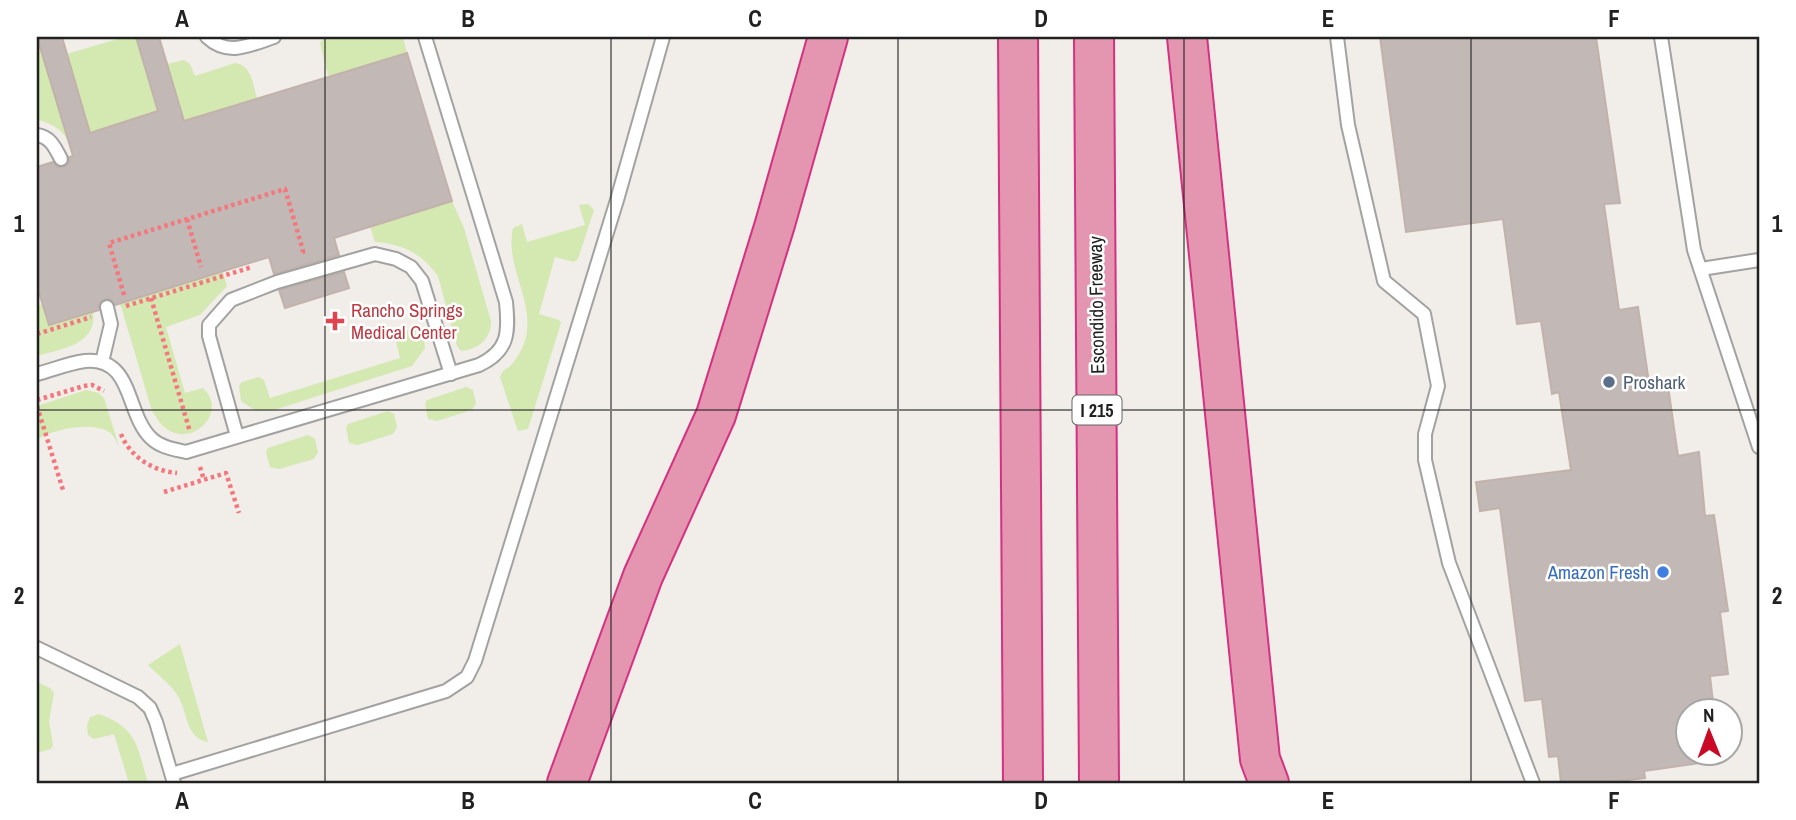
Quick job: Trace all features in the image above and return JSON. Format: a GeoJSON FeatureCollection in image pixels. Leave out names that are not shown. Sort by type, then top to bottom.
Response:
{"type":"FeatureCollection","features":[{"type":"Feature","properties":{"kind":"highway"},"geometry":{"type":"LineString","coordinates":[[567,783],[643,576],[716,415],[828,37]]}},
{"type":"Feature","properties":{"kind":"highway"},"geometry":{"type":"LineString","coordinates":[[1018,37],[1023,783]]}},
{"type":"Feature","properties":{"kind":"highway","name":"Escondido Freeway"},"geometry":{"type":"LineString","coordinates":[[1094,37],[1099,783]]}},
{"type":"Feature","properties":{"kind":"highway"},"geometry":{"type":"LineString","coordinates":[[1187,37],[1260,759],[1269,783]]}},
{"type":"Feature","properties":{"kind":"highway"},"geometry":{"type":"LineString","coordinates":[[1100,716],[1121,783]]}},
{"type":"Feature","properties":{"kind":"lane"},"geometry":{"type":"LineString","coordinates":[[207,37],[216,45],[237,49],[274,37]]}},
{"type":"Feature","properties":{"kind":"lane"},"geometry":{"type":"LineString","coordinates":[[37,374],[85,361],[102,362],[115,369],[125,382],[141,426],[152,439],[167,448],[186,452],[451,374],[495,358],[505,343],[508,324],[506,302],[425,37]]}},
{"type":"Feature","properties":{"kind":"lane"},"geometry":{"type":"LineString","coordinates":[[37,648],[138,696],[150,708],[156,722],[173,779],[446,691],[467,677],[475,661],[613,213],[663,37]]}},
{"type":"Feature","properties":{"kind":"lane"},"geometry":{"type":"LineString","coordinates":[[1337,37],[1348,125],[1384,281],[1424,314],[1438,386],[1425,434],[1425,460],[1449,563],[1533,783]]}},
{"type":"Feature","properties":{"kind":"lane"},"geometry":{"type":"LineString","coordinates":[[1661,37],[1694,250],[1759,447]]}},
{"type":"Feature","properties":{"kind":"lane"},"geometry":{"type":"LineString","coordinates":[[37,135],[52,143],[61,159]]}},
{"type":"Feature","properties":{"kind":"lane"},"geometry":{"type":"LineString","coordinates":[[237,436],[209,336],[209,325],[231,300],[289,278],[375,254],[397,259],[411,267],[422,281],[451,374]]}},
{"type":"Feature","properties":{"kind":"lane"},"geometry":{"type":"LineString","coordinates":[[1701,269],[1759,260]]}},
{"type":"Feature","properties":{"kind":"lane"},"geometry":{"type":"LineString","coordinates":[[102,362],[111,324],[108,309]]}},
{"type":"Feature","properties":{"kind":"path"},"geometry":{"type":"LineString","coordinates":[[127,306],[108,243],[285,189],[303,252],[292,256]]}},
{"type":"Feature","properties":{"kind":"path"},"geometry":{"type":"LineString","coordinates":[[187,219],[201,267]]}},
{"type":"Feature","properties":{"kind":"path"},"geometry":{"type":"LineString","coordinates":[[37,334],[108,309],[127,306],[257,266]]}},
{"type":"Feature","properties":{"kind":"path"},"geometry":{"type":"LineString","coordinates":[[151,298],[204,480]]}},
{"type":"Feature","properties":{"kind":"path"},"geometry":{"type":"LineString","coordinates":[[37,406],[63,490]]}},
{"type":"Feature","properties":{"kind":"path"},"geometry":{"type":"LineString","coordinates":[[164,492],[226,473],[239,513]]}},
{"type":"Feature","properties":{"kind":"green space"},"geometry":{"type":"Polygon","coordinates":[[[37,37],[68,139],[54,126],[37,120],[37,37]]]}},
{"type":"Feature","properties":{"kind":"green space"},"geometry":{"type":"Polygon","coordinates":[[[124,37],[136,37],[158,111],[90,133],[67,54],[124,37]]]}},
{"type":"Feature","properties":{"kind":"green space"},"geometry":{"type":"Polygon","coordinates":[[[325,37],[403,37],[407,53],[328,76],[320,43],[325,37]]]}},
{"type":"Feature","properties":{"kind":"green space"},"geometry":{"type":"Polygon","coordinates":[[[184,60],[190,64],[195,76],[235,63],[245,67],[251,76],[257,98],[184,121],[167,64],[184,60]]]}},
{"type":"Feature","properties":{"kind":"green space"},"geometry":{"type":"Polygon","coordinates":[[[452,201],[464,228],[491,321],[489,333],[483,342],[461,351],[457,346],[438,276],[425,261],[411,251],[375,242],[370,226],[452,201]]]}},
{"type":"Feature","properties":{"kind":"green space"},"geometry":{"type":"Polygon","coordinates":[[[588,204],[594,210],[578,259],[574,262],[555,257],[539,314],[561,323],[528,429],[518,431],[500,377],[519,354],[527,331],[525,305],[512,254],[513,228],[522,224],[527,242],[585,225],[579,205],[588,204]]]}},
{"type":"Feature","properties":{"kind":"green space"},"geometry":{"type":"Polygon","coordinates":[[[223,272],[227,286],[200,315],[166,327],[185,393],[203,388],[210,398],[212,408],[203,426],[194,432],[173,432],[162,425],[152,411],[120,303],[223,272]]]}},
{"type":"Feature","properties":{"kind":"green space"},"geometry":{"type":"Polygon","coordinates":[[[42,304],[49,325],[93,311],[90,331],[76,344],[37,356],[37,306],[42,304]]]}},
{"type":"Feature","properties":{"kind":"green space"},"geometry":{"type":"Polygon","coordinates":[[[411,328],[419,328],[423,332],[425,348],[412,366],[274,410],[256,411],[241,401],[239,386],[242,382],[259,377],[264,380],[270,398],[400,358],[395,337],[411,328]]]}},
{"type":"Feature","properties":{"kind":"green space"},"geometry":{"type":"Polygon","coordinates":[[[466,387],[473,390],[476,403],[472,410],[437,421],[428,419],[425,404],[427,400],[466,387]]]}},
{"type":"Feature","properties":{"kind":"green space"},"geometry":{"type":"Polygon","coordinates":[[[86,390],[99,393],[104,398],[119,446],[109,432],[92,427],[62,430],[37,440],[37,406],[86,390]]]}},
{"type":"Feature","properties":{"kind":"green space"},"geometry":{"type":"Polygon","coordinates":[[[388,411],[394,414],[397,427],[393,434],[358,445],[349,443],[346,428],[348,424],[388,411]]]}},
{"type":"Feature","properties":{"kind":"green space"},"geometry":{"type":"Polygon","coordinates":[[[308,435],[315,439],[318,452],[314,459],[279,469],[270,467],[266,452],[268,448],[308,435]]]}},
{"type":"Feature","properties":{"kind":"green space"},"geometry":{"type":"Polygon","coordinates":[[[180,644],[208,742],[195,736],[176,693],[148,665],[180,644]]]}},
{"type":"Feature","properties":{"kind":"green space"},"geometry":{"type":"Polygon","coordinates":[[[37,682],[54,693],[49,721],[53,745],[51,749],[37,753],[37,682]]]}},
{"type":"Feature","properties":{"kind":"green space"},"geometry":{"type":"Polygon","coordinates":[[[99,714],[129,732],[138,749],[148,783],[129,783],[114,734],[94,739],[88,735],[90,717],[99,714]]]}},
{"type":"Feature","properties":{"kind":"building"},"geometry":{"type":"Polygon","coordinates":[[[37,37],[62,37],[90,133],[158,111],[136,37],[159,37],[184,121],[407,53],[452,201],[334,238],[339,255],[274,274],[269,257],[115,305],[110,299],[104,299],[99,304],[99,310],[49,325],[37,286],[37,167],[53,162],[57,167],[64,167],[69,163],[69,157],[73,156],[37,37]]]}},
{"type":"Feature","properties":{"kind":"building"},"geometry":{"type":"Polygon","coordinates":[[[1380,37],[1596,37],[1620,203],[1604,204],[1619,310],[1638,307],[1649,383],[1667,379],[1678,456],[1699,452],[1705,516],[1714,515],[1728,611],[1720,612],[1728,674],[1710,676],[1713,698],[1674,698],[1674,767],[1644,771],[1645,778],[1600,783],[1561,783],[1558,756],[1549,757],[1542,699],[1525,701],[1500,508],[1480,511],[1476,482],[1571,470],[1559,392],[1552,394],[1541,321],[1517,324],[1503,219],[1406,232],[1380,37]]]}},
{"type":"Feature","properties":{"kind":"building"},"geometry":{"type":"Polygon","coordinates":[[[344,272],[349,288],[285,308],[279,290],[344,272]]]}},
{"type":"Feature","properties":{"kind":"place","name":"Rancho Springs Medical Center"},"geometry":{"type":"Point","coordinates":[335,321]}},
{"type":"Feature","properties":{"kind":"place","name":"Proshark"},"geometry":{"type":"Point","coordinates":[1609,382]}},
{"type":"Feature","properties":{"kind":"place","name":"Amazon Fresh"},"geometry":{"type":"Point","coordinates":[1663,572]}}]}
